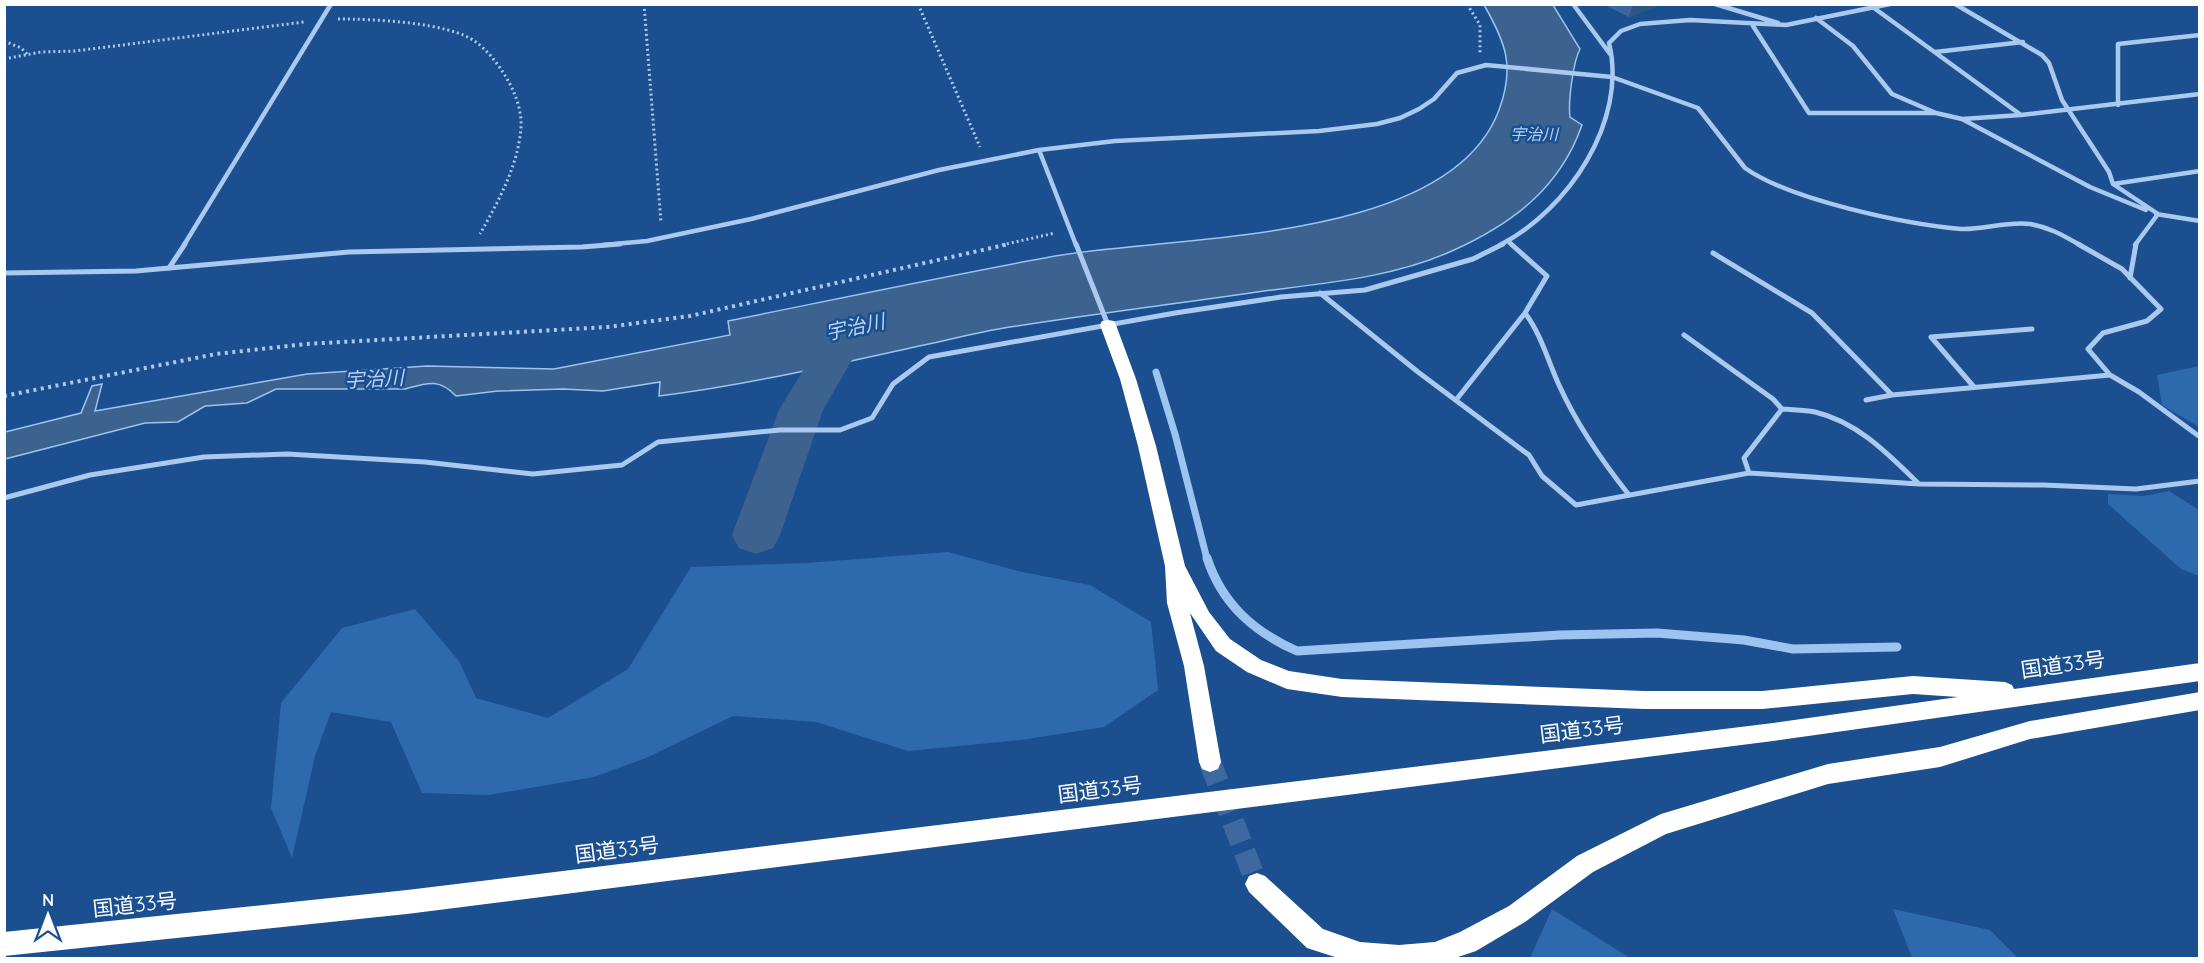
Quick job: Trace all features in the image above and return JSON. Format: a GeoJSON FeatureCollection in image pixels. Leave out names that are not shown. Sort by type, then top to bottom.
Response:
{"type":"FeatureCollection","features":[{"type":"Feature","properties":{"kind":"highway"},"geometry":{"type":"LineString","coordinates":[[1108,325],[1128,379],[1147,446],[1175,566],[1178,603],[1194,666],[1210,762]]}},
{"type":"Feature","properties":{"kind":"highway"},"geometry":{"type":"LineString","coordinates":[[1175,566],[1202,618],[1223,645],[1254,666],[1287,680],[1342,688],[1644,700],[1762,700],[1913,685],[2039,694]]}},
{"type":"Feature","properties":{"kind":"highway","name":"国道33号"},"geometry":{"type":"LineString","coordinates":[[4,944],[407,902],[1773,732],[2199,672]]}},
{"type":"Feature","properties":{"kind":"highway"},"geometry":{"type":"LineString","coordinates":[[1257,884],[1316,939],[1360,954],[1399,957],[1435,954],[1467,942],[1517,914],[1584,864],[1661,825],[1828,774],[1940,757],[2030,730],[2199,701]]}},
{"type":"Feature","properties":{"kind":"street"},"geometry":{"type":"LineString","coordinates":[[169,268],[332,4]]}},
{"type":"Feature","properties":{"kind":"street"},"geometry":{"type":"LineString","coordinates":[[1573,4],[1613,59]]}},
{"type":"Feature","properties":{"kind":"street"},"geometry":{"type":"LineString","coordinates":[[1716,4],[1786,25]]}},
{"type":"Feature","properties":{"kind":"street"},"geometry":{"type":"LineString","coordinates":[[4,498],[90,475],[204,457],[299,454],[425,462],[533,474],[622,465],[658,442],[780,430],[840,430],[872,418],[893,384],[928,357],[1108,325],[1320,293],[1365,290],[1473,259],[1508,241],[1556,203],[1580,175],[1600,133],[1609,105],[1613,59],[1609,43],[1617,32],[1634,24],[1659,20],[1753,26],[1786,25],[1890,4]]}},
{"type":"Feature","properties":{"kind":"street"},"geometry":{"type":"LineString","coordinates":[[1954,4],[2042,55],[2049,63],[2062,100],[2109,172],[2113,184],[2158,214]]}},
{"type":"Feature","properties":{"kind":"street"},"geometry":{"type":"LineString","coordinates":[[1874,8],[2021,115]]}},
{"type":"Feature","properties":{"kind":"street"},"geometry":{"type":"LineString","coordinates":[[1816,18],[1853,46],[1892,94],[1936,113],[1962,119],[2090,187],[2158,214],[2199,221]]}},
{"type":"Feature","properties":{"kind":"street"},"geometry":{"type":"LineString","coordinates":[[1753,26],[1809,113],[1936,113]]}},
{"type":"Feature","properties":{"kind":"street"},"geometry":{"type":"LineString","coordinates":[[2118,105],[2118,44],[2199,35]]}},
{"type":"Feature","properties":{"kind":"street"},"geometry":{"type":"LineString","coordinates":[[1934,52],[2023,42]]}},
{"type":"Feature","properties":{"kind":"street"},"geometry":{"type":"LineString","coordinates":[[4,273],[107,273],[350,252],[591,246],[662,238],[751,219],[939,170],[1039,150],[1115,141],[1319,131],[1377,124],[1400,118],[1419,109],[1434,99],[1457,73],[1479,65],[1486,65],[1612,77],[1698,108],[1745,168],[1755,175],[1837,205],[1920,224],[1963,229],[2028,224],[2042,226],[2075,240],[2122,269],[2161,309],[2147,321],[2103,333],[2088,349],[2110,375],[2139,392],[2199,437]]}},
{"type":"Feature","properties":{"kind":"street"},"geometry":{"type":"LineString","coordinates":[[1962,119],[2069,111],[2199,94]]}},
{"type":"Feature","properties":{"kind":"street"},"geometry":{"type":"LineString","coordinates":[[1039,150],[1108,325]]}},
{"type":"Feature","properties":{"kind":"street"},"geometry":{"type":"LineString","coordinates":[[2113,184],[2199,171]]}},
{"type":"Feature","properties":{"kind":"street"},"geometry":{"type":"LineString","coordinates":[[2130,278],[2135,245],[2158,214]]}},
{"type":"Feature","properties":{"kind":"street"},"geometry":{"type":"LineString","coordinates":[[1456,400],[1524,314],[1546,276],[1508,241]]}},
{"type":"Feature","properties":{"kind":"street"},"geometry":{"type":"LineString","coordinates":[[1713,254],[1812,313],[1892,395]]}},
{"type":"Feature","properties":{"kind":"street"},"geometry":{"type":"LineString","coordinates":[[1320,293],[1529,455],[1542,476],[1576,505],[1749,472],[1919,484],[2043,485],[2136,489],[2199,481]]}},
{"type":"Feature","properties":{"kind":"street"},"geometry":{"type":"LineString","coordinates":[[1524,314],[1533,324],[1560,387],[1600,459],[1629,495]]}},
{"type":"Feature","properties":{"kind":"street"},"geometry":{"type":"LineString","coordinates":[[1974,387],[1931,337],[2032,329]]}},
{"type":"Feature","properties":{"kind":"street"},"geometry":{"type":"LineString","coordinates":[[1684,335],[1773,399],[1782,410],[1816,412],[1846,424],[1887,452],[1919,484]]}},
{"type":"Feature","properties":{"kind":"street"},"geometry":{"type":"LineString","coordinates":[[1866,400],[1892,395],[2110,375]]}},
{"type":"Feature","properties":{"kind":"street"},"geometry":{"type":"LineString","coordinates":[[1749,472],[1744,458],[1782,410]]}},
{"type":"Feature","properties":{"kind":"path"},"geometry":{"type":"LineString","coordinates":[[644,4],[662,238]]}},
{"type":"Feature","properties":{"kind":"path"},"geometry":{"type":"LineString","coordinates":[[918,4],[986,160]]}},
{"type":"Feature","properties":{"kind":"path"},"geometry":{"type":"LineString","coordinates":[[1276,4],[1281,4]]}},
{"type":"Feature","properties":{"kind":"path"},"geometry":{"type":"LineString","coordinates":[[1467,4],[1479,25],[1479,65]]}},
{"type":"Feature","properties":{"kind":"path"},"geometry":{"type":"LineString","coordinates":[[4,59],[324,19],[380,18],[417,23],[475,41],[506,76],[518,104],[521,128],[499,202],[471,248]]}},
{"type":"Feature","properties":{"kind":"path"},"geometry":{"type":"LineString","coordinates":[[4,41],[21,48],[27,55]]}},
{"type":"Feature","properties":{"kind":"path"},"geometry":{"type":"LineString","coordinates":[[4,396],[216,354],[306,344],[608,327],[690,316],[1070,229]]}},
{"type":"Feature","properties":{"kind":"shaded area"},"geometry":{"type":"Polygon","coordinates":[[[2200,366],[2199,427],[2162,405],[2157,375],[2200,366]]]}},
{"type":"Feature","properties":{"kind":"shaded area"},"geometry":{"type":"Polygon","coordinates":[[[2169,491],[2199,510],[2199,576],[2181,569],[2108,504],[2108,494],[2144,496],[2169,491]]]}},
{"type":"Feature","properties":{"kind":"shaded area"},"geometry":{"type":"Polygon","coordinates":[[[948,552],[1022,572],[1090,585],[1151,622],[1158,690],[1104,727],[1021,740],[908,751],[816,722],[733,716],[646,758],[594,777],[489,795],[422,793],[391,722],[331,712],[315,756],[292,858],[271,808],[281,703],[342,628],[415,609],[459,661],[476,698],[548,718],[628,669],[691,567],[807,563],[948,552]]]}},
{"type":"Feature","properties":{"kind":"shaded area"},"geometry":{"type":"Polygon","coordinates":[[[1552,909],[1630,958],[1530,958],[1552,909]]]}},
{"type":"Feature","properties":{"kind":"shaded area"},"geometry":{"type":"Polygon","coordinates":[[[1893,909],[1990,930],[2018,958],[1912,958],[1893,909]]]}},
{"type":"Feature","properties":{"kind":"water","name":"宇治川"},"geometry":{"type":"Polygon","coordinates":[[[1484,5],[1553,5],[1580,49],[1570,92],[1570,117],[1582,125],[1561,167],[1532,201],[1515,215],[1496,228],[1454,250],[1409,267],[1337,282],[1110,312],[981,332],[825,367],[659,396],[660,382],[603,391],[563,389],[498,391],[456,396],[438,384],[405,389],[276,389],[247,403],[205,406],[178,422],[145,423],[5,459],[5,432],[81,413],[92,386],[102,384],[95,411],[307,374],[427,366],[554,369],[730,335],[728,321],[973,272],[1055,256],[1302,226],[1368,210],[1425,187],[1470,154],[1499,110],[1506,81],[1506,56],[1498,31],[1484,5]]]}},
{"type":"Feature","properties":{"kind":"waterway"},"geometry":{"type":"LineString","coordinates":[[756,535],[801,410],[849,329]]}},
{"type":"Feature","properties":{"kind":"waterway"},"geometry":{"type":"LineString","coordinates":[[1156,372],[1175,434],[1207,559]]}},
{"type":"Feature","properties":{"kind":"waterway"},"geometry":{"type":"LineString","coordinates":[[1207,558],[1221,589],[1242,615],[1267,635],[1297,651],[1559,635],[1657,633],[1744,640],[1793,649],[1897,647]]}},
{"type":"Feature","properties":{"kind":"tunnel"},"geometry":{"type":"LineString","coordinates":[[1210,762],[1257,884]]}}]}
